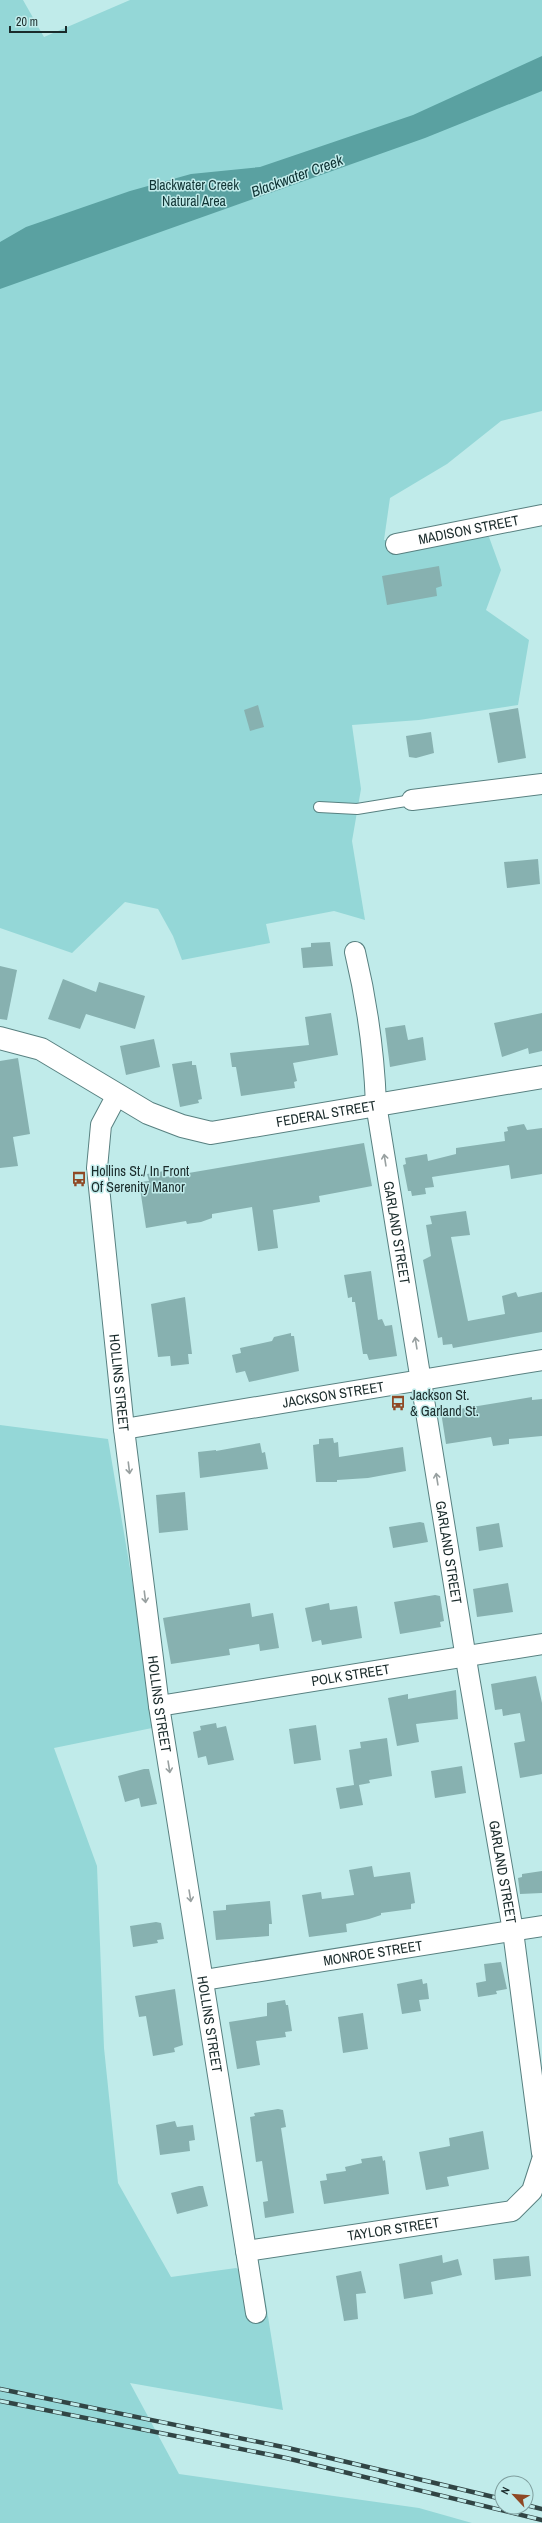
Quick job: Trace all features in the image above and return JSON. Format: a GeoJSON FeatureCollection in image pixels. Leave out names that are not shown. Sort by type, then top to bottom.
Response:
{"type":"FeatureCollection","features":[{"type":"Feature","properties":{"kind":"street","name":"MADISON STREET"},"geometry":{"type":"LineString","coordinates":[[396,544],[542,515]]}},
{"type":"Feature","properties":{"kind":"street"},"geometry":{"type":"LineString","coordinates":[[412,800],[542,784]]}},
{"type":"Feature","properties":{"kind":"street","name":"GARLAND STREET"},"geometry":{"type":"LineString","coordinates":[[355,952],[366,998],[374,1063],[376,1104],[466,1656],[513,1931],[542,2153]]}},
{"type":"Feature","properties":{"kind":"street","name":"FEDERAL STREET"},"geometry":{"type":"LineString","coordinates":[[0,1038],[41,1049],[148,1113],[182,1126],[211,1132],[542,1077]]}},
{"type":"Feature","properties":{"kind":"street","name":"HOLLINS STREET"},"geometry":{"type":"LineString","coordinates":[[116,1095],[101,1125],[97,1168],[124,1429],[159,1706],[256,2313]]}},
{"type":"Feature","properties":{"kind":"street","name":"JACKSON STREET"},"geometry":{"type":"LineString","coordinates":[[124,1429],[422,1382],[542,1360]]}},
{"type":"Feature","properties":{"kind":"street","name":"POLK STREET"},"geometry":{"type":"LineString","coordinates":[[159,1706],[542,1644]]}},
{"type":"Feature","properties":{"kind":"street","name":"MONROE STREET"},"geometry":{"type":"LineString","coordinates":[[204,1980],[542,1926]]}},
{"type":"Feature","properties":{"kind":"street","name":"TAYLOR STREET"},"geometry":{"type":"LineString","coordinates":[[246,2251],[512,2210],[532,2191],[542,2160]]}},
{"type":"Feature","properties":{"kind":"lane"},"geometry":{"type":"LineString","coordinates":[[319,806],[357,809],[412,800]]}},
{"type":"Feature","properties":{"kind":"green space","name":"Blackwater Creek Natural Area"},"geometry":{"type":"Polygon","coordinates":[[[0,0],[23,0],[44,37],[130,0],[542,0],[542,411],[501,421],[447,464],[390,498],[384,540],[489,537],[501,570],[486,610],[529,640],[518,705],[419,720],[352,725],[361,789],[352,841],[365,920],[334,911],[266,924],[270,943],[182,960],[173,936],[158,909],[125,902],[72,953],[0,928],[0,0]]]}},
{"type":"Feature","properties":{"kind":"green space"},"geometry":{"type":"Polygon","coordinates":[[[0,1425],[108,1439],[157,1727],[54,1748],[97,1866],[104,2048],[118,2183],[171,2277],[236,2268],[262,2279],[283,2410],[130,2383],[179,2474],[419,2508],[472,2523],[0,2523],[0,1425]]]}},
{"type":"Feature","properties":{"kind":"water","name":"Blackwater Creek"},"geometry":{"type":"Polygon","coordinates":[[[542,56],[542,91],[425,138],[0,289],[0,242],[26,227],[130,191],[191,174],[260,167],[413,115],[542,56]]]}},
{"type":"Feature","properties":{"kind":"building"},"geometry":{"type":"Polygon","coordinates":[[[439,566],[442,586],[436,588],[437,596],[387,605],[382,576],[439,566]]]}},
{"type":"Feature","properties":{"kind":"building"},"geometry":{"type":"Polygon","coordinates":[[[258,705],[264,727],[250,731],[244,710],[258,705]]]}},
{"type":"Feature","properties":{"kind":"building"},"geometry":{"type":"Polygon","coordinates":[[[518,708],[526,758],[498,763],[489,713],[518,708]]]}},
{"type":"Feature","properties":{"kind":"building"},"geometry":{"type":"Polygon","coordinates":[[[431,732],[434,753],[416,758],[409,757],[406,736],[431,732]]]}},
{"type":"Feature","properties":{"kind":"building"},"geometry":{"type":"Polygon","coordinates":[[[538,859],[540,884],[507,888],[504,862],[538,859]]]}},
{"type":"Feature","properties":{"kind":"building"},"geometry":{"type":"Polygon","coordinates":[[[330,942],[333,966],[303,968],[301,948],[311,947],[311,943],[330,942]]]}},
{"type":"Feature","properties":{"kind":"building"},"geometry":{"type":"Polygon","coordinates":[[[0,966],[17,970],[7,1020],[0,1019],[0,966]]]}},
{"type":"Feature","properties":{"kind":"building"},"geometry":{"type":"Polygon","coordinates":[[[63,979],[96,992],[99,982],[145,996],[135,1029],[86,1014],[80,1029],[48,1019],[63,979]]]}},
{"type":"Feature","properties":{"kind":"building"},"geometry":{"type":"Polygon","coordinates":[[[331,1013],[338,1055],[293,1063],[297,1081],[294,1082],[295,1088],[241,1096],[236,1067],[232,1067],[230,1053],[309,1045],[305,1017],[331,1013]]]}},
{"type":"Feature","properties":{"kind":"building"},"geometry":{"type":"Polygon","coordinates":[[[542,1013],[542,1051],[529,1054],[528,1048],[502,1057],[494,1023],[542,1013]]]}},
{"type":"Feature","properties":{"kind":"building"},"geometry":{"type":"Polygon","coordinates":[[[405,1025],[408,1040],[423,1037],[426,1060],[390,1067],[385,1028],[405,1025]]]}},
{"type":"Feature","properties":{"kind":"building"},"geometry":{"type":"Polygon","coordinates":[[[154,1039],[160,1067],[126,1075],[120,1046],[154,1039]]]}},
{"type":"Feature","properties":{"kind":"building"},"geometry":{"type":"Polygon","coordinates":[[[18,1058],[30,1134],[13,1137],[18,1166],[0,1168],[0,1061],[18,1058]]]}},
{"type":"Feature","properties":{"kind":"building"},"geometry":{"type":"Polygon","coordinates":[[[192,1061],[192,1065],[196,1065],[202,1099],[198,1100],[199,1103],[180,1107],[172,1064],[192,1061]]]}},
{"type":"Feature","properties":{"kind":"building"},"geometry":{"type":"Polygon","coordinates":[[[524,1124],[527,1130],[542,1128],[542,1174],[511,1179],[509,1165],[432,1177],[434,1187],[425,1188],[426,1194],[412,1196],[411,1191],[408,1191],[403,1165],[406,1164],[405,1158],[427,1154],[428,1161],[456,1154],[456,1148],[505,1141],[504,1132],[508,1131],[507,1127],[524,1124]]]}},
{"type":"Feature","properties":{"kind":"building"},"geometry":{"type":"Polygon","coordinates":[[[364,1143],[372,1186],[319,1196],[320,1202],[273,1210],[278,1248],[258,1251],[252,1207],[212,1214],[212,1218],[201,1222],[187,1224],[186,1221],[146,1228],[139,1182],[149,1181],[147,1174],[164,1171],[165,1177],[364,1143]]]}},
{"type":"Feature","properties":{"kind":"building"},"geometry":{"type":"Polygon","coordinates":[[[466,1211],[470,1235],[451,1237],[468,1321],[505,1314],[502,1296],[516,1292],[518,1297],[542,1292],[542,1332],[453,1348],[452,1344],[443,1345],[442,1337],[438,1338],[423,1260],[431,1256],[426,1225],[432,1224],[430,1216],[466,1211]]]}},
{"type":"Feature","properties":{"kind":"building"},"geometry":{"type":"Polygon","coordinates":[[[371,1271],[378,1320],[382,1319],[385,1326],[392,1325],[397,1356],[369,1360],[367,1354],[363,1354],[355,1302],[352,1302],[352,1297],[348,1298],[344,1275],[371,1271]]]}},
{"type":"Feature","properties":{"kind":"building"},"geometry":{"type":"Polygon","coordinates":[[[185,1297],[192,1354],[188,1354],[189,1364],[171,1366],[170,1356],[158,1357],[151,1304],[185,1297]]]}},
{"type":"Feature","properties":{"kind":"building"},"geometry":{"type":"Polygon","coordinates":[[[291,1333],[291,1336],[294,1336],[299,1371],[249,1382],[245,1371],[236,1373],[232,1355],[241,1353],[240,1348],[272,1341],[274,1337],[291,1333]]]}},
{"type":"Feature","properties":{"kind":"building"},"geometry":{"type":"Polygon","coordinates":[[[532,1397],[532,1400],[542,1399],[542,1436],[509,1439],[509,1444],[493,1446],[491,1437],[446,1444],[441,1412],[532,1397]]]}},
{"type":"Feature","properties":{"kind":"building"},"geometry":{"type":"Polygon","coordinates":[[[333,1438],[334,1443],[338,1442],[339,1457],[403,1447],[406,1471],[368,1478],[337,1480],[337,1482],[316,1482],[313,1445],[319,1444],[319,1439],[333,1438]]]}},
{"type":"Feature","properties":{"kind":"building"},"geometry":{"type":"Polygon","coordinates":[[[260,1443],[262,1453],[265,1452],[268,1469],[200,1478],[198,1452],[216,1451],[260,1443]]]}},
{"type":"Feature","properties":{"kind":"building"},"geometry":{"type":"Polygon","coordinates":[[[185,1492],[188,1530],[159,1533],[156,1495],[185,1492]]]}},
{"type":"Feature","properties":{"kind":"building"},"geometry":{"type":"Polygon","coordinates":[[[420,1522],[424,1523],[428,1542],[393,1548],[389,1527],[420,1522]]]}},
{"type":"Feature","properties":{"kind":"building"},"geometry":{"type":"Polygon","coordinates":[[[499,1523],[503,1547],[479,1551],[476,1527],[499,1523]]]}},
{"type":"Feature","properties":{"kind":"building"},"geometry":{"type":"Polygon","coordinates":[[[508,1583],[513,1612],[477,1617],[473,1589],[508,1583]]]}},
{"type":"Feature","properties":{"kind":"building"},"geometry":{"type":"Polygon","coordinates":[[[435,1595],[440,1596],[444,1621],[440,1622],[441,1627],[400,1634],[394,1602],[435,1595]]]}},
{"type":"Feature","properties":{"kind":"building"},"geometry":{"type":"Polygon","coordinates":[[[250,1603],[252,1617],[273,1613],[279,1648],[260,1651],[259,1644],[229,1649],[230,1655],[171,1664],[163,1618],[250,1603]]]}},
{"type":"Feature","properties":{"kind":"building"},"geometry":{"type":"Polygon","coordinates":[[[329,1603],[330,1610],[357,1606],[362,1638],[322,1645],[321,1640],[312,1642],[305,1608],[329,1603]]]}},
{"type":"Feature","properties":{"kind":"building"},"geometry":{"type":"Polygon","coordinates":[[[536,1676],[542,1703],[542,1774],[520,1778],[514,1743],[525,1741],[520,1713],[503,1716],[502,1709],[495,1710],[491,1684],[536,1676]]]}},
{"type":"Feature","properties":{"kind":"building"},"geometry":{"type":"Polygon","coordinates":[[[456,1690],[458,1719],[416,1724],[419,1742],[397,1746],[388,1698],[408,1694],[408,1699],[456,1690]]]}},
{"type":"Feature","properties":{"kind":"building"},"geometry":{"type":"Polygon","coordinates":[[[216,1723],[217,1728],[226,1726],[234,1760],[208,1765],[206,1756],[198,1758],[193,1732],[201,1730],[200,1726],[216,1723]]]}},
{"type":"Feature","properties":{"kind":"building"},"geometry":{"type":"Polygon","coordinates":[[[316,1725],[321,1760],[294,1764],[289,1729],[316,1725]]]}},
{"type":"Feature","properties":{"kind":"building"},"geometry":{"type":"Polygon","coordinates":[[[387,1738],[392,1776],[369,1780],[370,1783],[359,1785],[363,1805],[340,1809],[336,1788],[354,1785],[349,1750],[361,1748],[360,1742],[387,1738]]]}},
{"type":"Feature","properties":{"kind":"building"},"geometry":{"type":"Polygon","coordinates":[[[462,1766],[466,1793],[435,1798],[431,1771],[462,1766]]]}},
{"type":"Feature","properties":{"kind":"building"},"geometry":{"type":"Polygon","coordinates":[[[149,1769],[157,1804],[141,1807],[139,1798],[125,1802],[118,1776],[149,1769]]]}},
{"type":"Feature","properties":{"kind":"building"},"geometry":{"type":"Polygon","coordinates":[[[372,1866],[374,1877],[410,1872],[415,1903],[411,1904],[411,1909],[381,1913],[381,1915],[369,1919],[346,1924],[347,1932],[309,1937],[302,1895],[321,1892],[322,1899],[354,1895],[349,1870],[372,1866]]]}},
{"type":"Feature","properties":{"kind":"building"},"geometry":{"type":"Polygon","coordinates":[[[542,1871],[542,1893],[520,1894],[518,1878],[522,1877],[522,1874],[542,1871]]]}},
{"type":"Feature","properties":{"kind":"building"},"geometry":{"type":"Polygon","coordinates":[[[270,1901],[272,1924],[269,1924],[269,1936],[216,1940],[213,1911],[226,1910],[226,1905],[270,1901]]]}},
{"type":"Feature","properties":{"kind":"building"},"geometry":{"type":"Polygon","coordinates":[[[156,1922],[161,1923],[164,1939],[157,1940],[158,1943],[133,1947],[130,1926],[156,1922]]]}},
{"type":"Feature","properties":{"kind":"building"},"geometry":{"type":"Polygon","coordinates":[[[501,1962],[507,1989],[496,1991],[497,1994],[478,1997],[476,1983],[486,1981],[484,1964],[501,1962]]]}},
{"type":"Feature","properties":{"kind":"building"},"geometry":{"type":"Polygon","coordinates":[[[422,1979],[423,1984],[427,1983],[429,1999],[419,2000],[421,2011],[402,2014],[397,1984],[422,1979]]]}},
{"type":"Feature","properties":{"kind":"building"},"geometry":{"type":"Polygon","coordinates":[[[175,1989],[183,2045],[174,2048],[175,2052],[153,2056],[146,2016],[139,2017],[135,1996],[175,1989]]]}},
{"type":"Feature","properties":{"kind":"building"},"geometry":{"type":"Polygon","coordinates":[[[285,2000],[286,2005],[288,2005],[292,2031],[285,2032],[286,2037],[256,2041],[260,2065],[237,2069],[229,2022],[267,2016],[267,2003],[285,2000]]]}},
{"type":"Feature","properties":{"kind":"building"},"geometry":{"type":"Polygon","coordinates":[[[363,2013],[368,2049],[343,2053],[338,2017],[363,2013]]]}},
{"type":"Feature","properties":{"kind":"building"},"geometry":{"type":"Polygon","coordinates":[[[278,2109],[283,2110],[286,2127],[281,2128],[294,2213],[265,2218],[263,2202],[268,2201],[262,2161],[256,2162],[250,2117],[255,2116],[254,2113],[278,2109]]]}},
{"type":"Feature","properties":{"kind":"building"},"geometry":{"type":"Polygon","coordinates":[[[175,2121],[177,2127],[193,2125],[195,2140],[189,2141],[190,2151],[160,2155],[156,2125],[175,2121]]]}},
{"type":"Feature","properties":{"kind":"building"},"geometry":{"type":"Polygon","coordinates":[[[483,2131],[489,2169],[447,2177],[449,2186],[426,2190],[419,2152],[450,2146],[449,2138],[483,2131]]]}},
{"type":"Feature","properties":{"kind":"building"},"geometry":{"type":"Polygon","coordinates":[[[382,2156],[383,2161],[385,2160],[389,2194],[324,2204],[320,2181],[327,2180],[326,2174],[346,2171],[345,2167],[362,2163],[361,2159],[382,2156]]]}},
{"type":"Feature","properties":{"kind":"building"},"geometry":{"type":"Polygon","coordinates":[[[203,2186],[208,2206],[177,2214],[171,2193],[203,2186]]]}},
{"type":"Feature","properties":{"kind":"building"},"geometry":{"type":"Polygon","coordinates":[[[442,2255],[443,2263],[458,2259],[462,2275],[431,2282],[433,2294],[404,2299],[399,2264],[442,2255]]]}},
{"type":"Feature","properties":{"kind":"building"},"geometry":{"type":"Polygon","coordinates":[[[529,2256],[531,2276],[495,2280],[493,2259],[529,2256]]]}},
{"type":"Feature","properties":{"kind":"building"},"geometry":{"type":"Polygon","coordinates":[[[361,2271],[366,2293],[356,2294],[358,2319],[344,2321],[336,2276],[361,2271]]]}},
{"type":"Feature","properties":{"kind":"railway"},"geometry":{"type":"LineString","coordinates":[[0,2389],[288,2448],[494,2497]]}},
{"type":"Feature","properties":{"kind":"railway"},"geometry":{"type":"LineString","coordinates":[[0,2401],[286,2458],[542,2520]]}},
{"type":"Feature","properties":{"kind":"railway"},"geometry":{"type":"LineString","coordinates":[[534,2507],[542,2509]]}},
{"type":"Feature","properties":{"kind":"place","name":"Hollins St./ In Front Of Serenity Manor"},"geometry":{"type":"Point","coordinates":[79,1179]}},
{"type":"Feature","properties":{"kind":"place","name":"Jackson St. & Garland St."},"geometry":{"type":"Point","coordinates":[398,1403]}}]}
